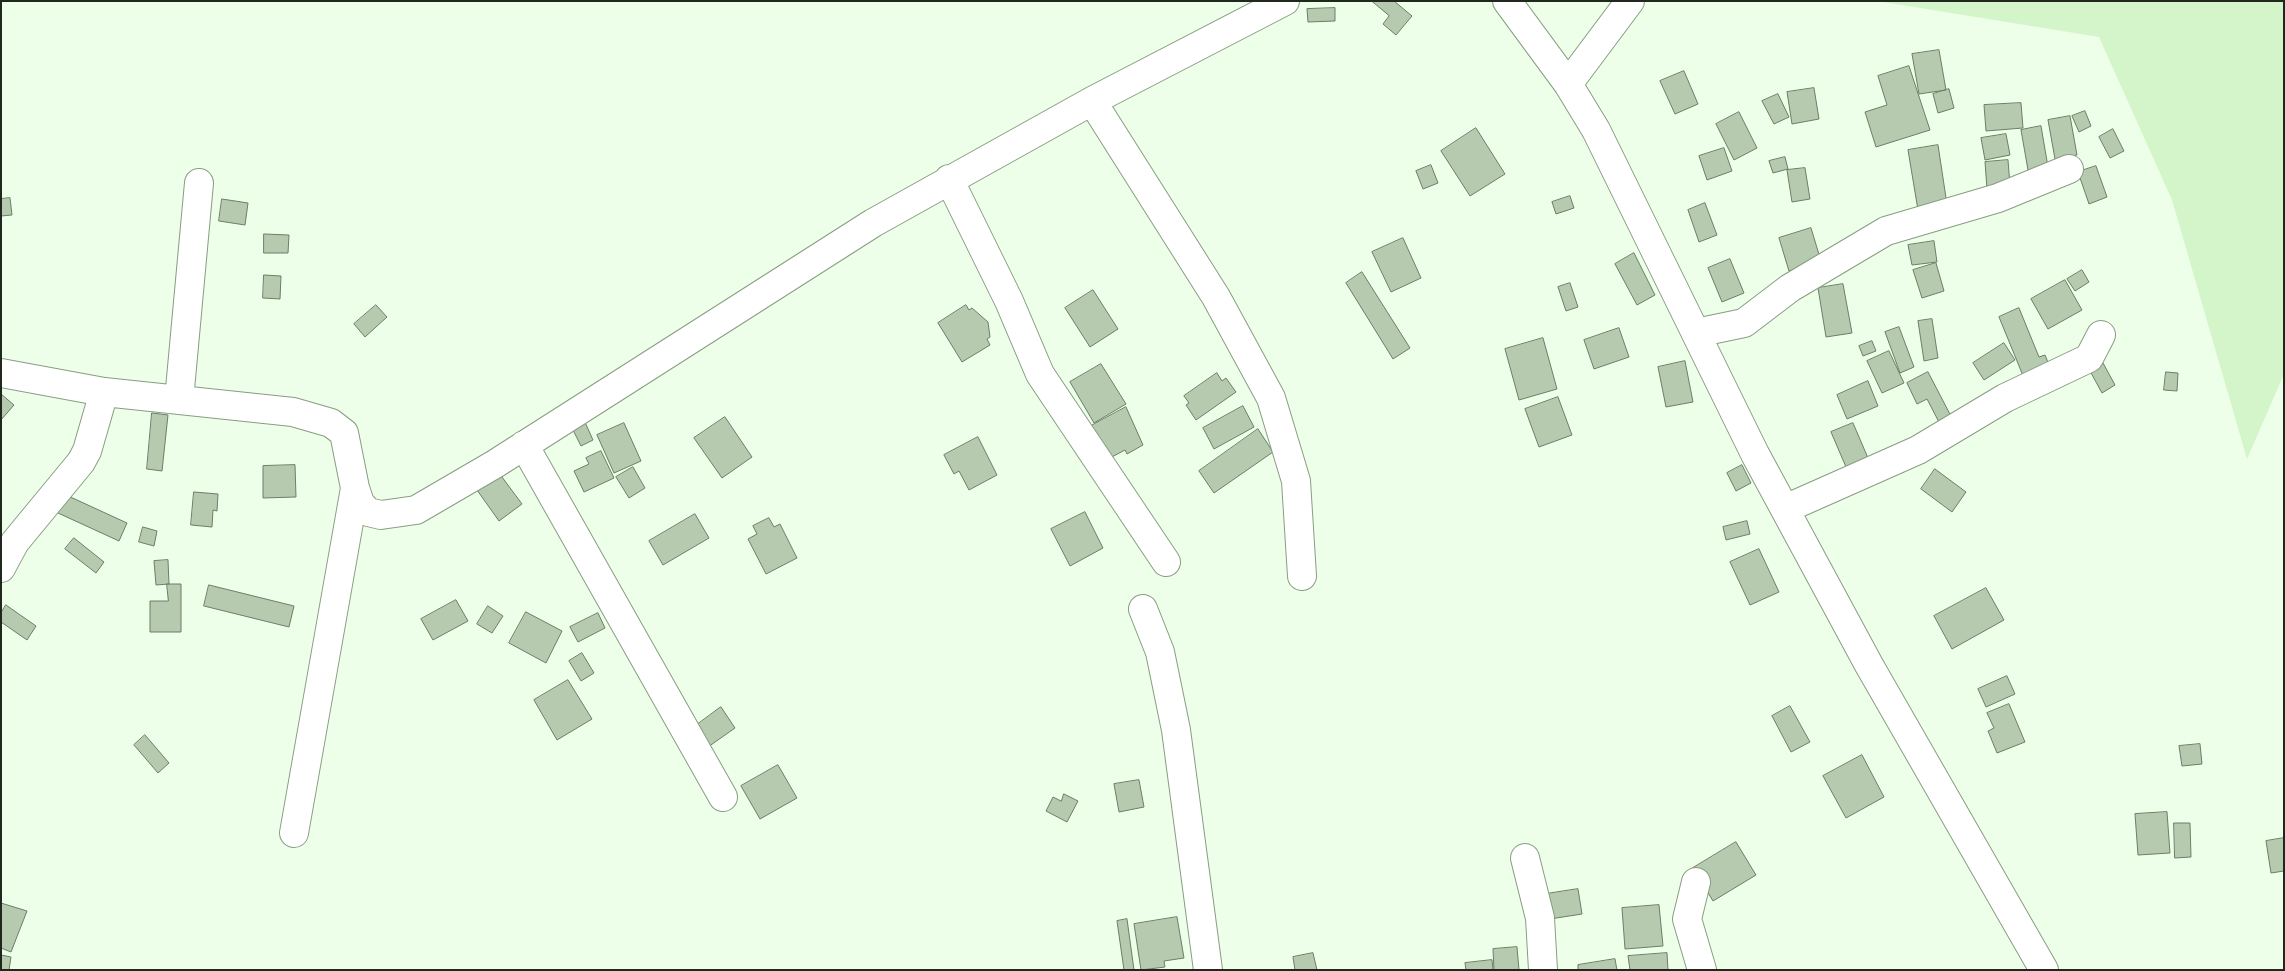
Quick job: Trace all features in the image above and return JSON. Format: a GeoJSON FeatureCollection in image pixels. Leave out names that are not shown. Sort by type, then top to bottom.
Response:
{"type":"FeatureCollection","features":[{"type":"Feature","properties":{"kind":"street"},"geometry":{"type":"LineString","coordinates":[[1,373],[104,392],[293,412],[331,423],[344,433],[354,488],[360,503],[368,512],[381,515],[416,510],[524,445],[873,223],[1092,101],[1284,1]]}},
{"type":"Feature","properties":{"kind":"street"},"geometry":{"type":"LineString","coordinates":[[1507,1],[1568,84],[1596,130],[1785,509],[1869,665],[2044,970]]}},
{"type":"Feature","properties":{"kind":"street"},"geometry":{"type":"LineString","coordinates":[[1568,84],[1630,1]]}},
{"type":"Feature","properties":{"kind":"street"},"geometry":{"type":"LineString","coordinates":[[1092,101],[1216,297],[1271,398],[1296,481],[1302,576]]}},
{"type":"Feature","properties":{"kind":"street"},"geometry":{"type":"LineString","coordinates":[[1696,333],[1744,323],[1790,288],[1886,231],[1998,198],[2069,168]]}},
{"type":"Feature","properties":{"kind":"street"},"geometry":{"type":"LineString","coordinates":[[949,179],[1009,301],[1040,374],[1166,562]]}},
{"type":"Feature","properties":{"kind":"street"},"geometry":{"type":"LineString","coordinates":[[179,400],[199,183]]}},
{"type":"Feature","properties":{"kind":"street"},"geometry":{"type":"LineString","coordinates":[[1785,509],[1918,450],[2005,398],[2089,358],[2101,335]]}},
{"type":"Feature","properties":{"kind":"street"},"geometry":{"type":"LineString","coordinates":[[1,568],[15,542],[81,462],[87,451],[104,392]]}},
{"type":"Feature","properties":{"kind":"street"},"geometry":{"type":"LineString","coordinates":[[524,445],[722,797]]}},
{"type":"Feature","properties":{"kind":"street"},"geometry":{"type":"LineString","coordinates":[[294,833],[354,488]]}},
{"type":"Feature","properties":{"kind":"street"},"geometry":{"type":"LineString","coordinates":[[1143,609],[1160,652],[1176,730],[1208,970]]}},
{"type":"Feature","properties":{"kind":"street"},"geometry":{"type":"LineString","coordinates":[[1525,858],[1540,918],[1544,970]]}},
{"type":"Feature","properties":{"kind":"street"},"geometry":{"type":"LineString","coordinates":[[1696,882],[1687,919],[1702,970]]}},
{"type":"Feature","properties":{"kind":"green space"},"geometry":{"type":"Polygon","coordinates":[[[1877,1],[2284,1],[2284,374],[2247,459],[2172,200],[2099,37],[1877,1]]]}},
{"type":"Feature","properties":{"kind":"building"},"geometry":{"type":"Polygon","coordinates":[[[1372,1],[1394,1],[1412,16],[1396,35],[1383,24],[1389,16],[1372,1]]]}},
{"type":"Feature","properties":{"kind":"building"},"geometry":{"type":"Polygon","coordinates":[[[1335,8],[1335,21],[1308,22],[1307,9],[1335,8]]]}},
{"type":"Feature","properties":{"kind":"building"},"geometry":{"type":"Polygon","coordinates":[[[1939,50],[1946,90],[1919,94],[1912,54],[1939,50]]]}},
{"type":"Feature","properties":{"kind":"building"},"geometry":{"type":"Polygon","coordinates":[[[1909,66],[1930,130],[1876,147],[1865,112],[1887,105],[1878,76],[1909,66]]]}},
{"type":"Feature","properties":{"kind":"building"},"geometry":{"type":"Polygon","coordinates":[[[1684,71],[1698,104],[1675,114],[1660,81],[1684,71]]]}},
{"type":"Feature","properties":{"kind":"building"},"geometry":{"type":"Polygon","coordinates":[[[1814,88],[1819,119],[1792,124],[1787,92],[1814,88]]]}},
{"type":"Feature","properties":{"kind":"building"},"geometry":{"type":"Polygon","coordinates":[[[1949,89],[1954,108],[1938,113],[1933,94],[1949,89]]]}},
{"type":"Feature","properties":{"kind":"building"},"geometry":{"type":"Polygon","coordinates":[[[1778,94],[1789,117],[1774,124],[1762,101],[1778,94]]]}},
{"type":"Feature","properties":{"kind":"building"},"geometry":{"type":"Polygon","coordinates":[[[2021,103],[2023,128],[1986,131],[1984,105],[2021,103]]]}},
{"type":"Feature","properties":{"kind":"building"},"geometry":{"type":"Polygon","coordinates":[[[2085,111],[2091,126],[2079,132],[2072,116],[2085,111]]]}},
{"type":"Feature","properties":{"kind":"building"},"geometry":{"type":"Polygon","coordinates":[[[1739,112],[1757,148],[1734,160],[1716,124],[1739,112]]]}},
{"type":"Feature","properties":{"kind":"building"},"geometry":{"type":"Polygon","coordinates":[[[2070,116],[2077,155],[2055,159],[2048,120],[2070,116]]]}},
{"type":"Feature","properties":{"kind":"building"},"geometry":{"type":"Polygon","coordinates":[[[2041,126],[2048,167],[2028,170],[2021,130],[2041,126]]]}},
{"type":"Feature","properties":{"kind":"building"},"geometry":{"type":"Polygon","coordinates":[[[1476,128],[1505,174],[1470,196],[1441,151],[1476,128]]]}},
{"type":"Feature","properties":{"kind":"building"},"geometry":{"type":"Polygon","coordinates":[[[2113,129],[2124,151],[2110,158],[2099,137],[2113,129]]]}},
{"type":"Feature","properties":{"kind":"building"},"geometry":{"type":"Polygon","coordinates":[[[2006,134],[2010,155],[1985,160],[1981,138],[2006,134]]]}},
{"type":"Feature","properties":{"kind":"building"},"geometry":{"type":"Polygon","coordinates":[[[1938,145],[1948,211],[1919,216],[1908,150],[1938,145]]]}},
{"type":"Feature","properties":{"kind":"building"},"geometry":{"type":"Polygon","coordinates":[[[1724,148],[1732,171],[1707,180],[1699,156],[1724,148]]]}},
{"type":"Feature","properties":{"kind":"building"},"geometry":{"type":"Polygon","coordinates":[[[1785,157],[1788,169],[1773,173],[1769,161],[1785,157]]]}},
{"type":"Feature","properties":{"kind":"building"},"geometry":{"type":"Polygon","coordinates":[[[2008,160],[2010,186],[1987,189],[1985,162],[2008,160]]]}},
{"type":"Feature","properties":{"kind":"building"},"geometry":{"type":"Polygon","coordinates":[[[1431,165],[1438,183],[1423,189],[1416,171],[1431,165]]]}},
{"type":"Feature","properties":{"kind":"building"},"geometry":{"type":"Polygon","coordinates":[[[2096,166],[2107,197],[2089,204],[2078,172],[2096,166]]]}},
{"type":"Feature","properties":{"kind":"building"},"geometry":{"type":"Polygon","coordinates":[[[1805,168],[1810,199],[1792,202],[1787,170],[1805,168]]]}},
{"type":"Feature","properties":{"kind":"building"},"geometry":{"type":"Polygon","coordinates":[[[1570,196],[1574,208],[1556,214],[1552,202],[1570,196]]]}},
{"type":"Feature","properties":{"kind":"building"},"geometry":{"type":"Polygon","coordinates":[[[10,198],[12,215],[1,216],[1,199],[10,198]]]}},
{"type":"Feature","properties":{"kind":"building"},"geometry":{"type":"Polygon","coordinates":[[[222,199],[248,203],[245,225],[219,221],[222,199]]]}},
{"type":"Feature","properties":{"kind":"building"},"geometry":{"type":"Polygon","coordinates":[[[1705,203],[1717,235],[1699,242],[1688,210],[1705,203]]]}},
{"type":"Feature","properties":{"kind":"building"},"geometry":{"type":"Polygon","coordinates":[[[1811,228],[1821,261],[1789,271],[1779,238],[1811,228]]]}},
{"type":"Feature","properties":{"kind":"building"},"geometry":{"type":"Polygon","coordinates":[[[264,234],[289,235],[288,253],[264,253],[264,234]]]}},
{"type":"Feature","properties":{"kind":"building"},"geometry":{"type":"Polygon","coordinates":[[[1403,238],[1421,278],[1391,292],[1372,252],[1403,238]]]}},
{"type":"Feature","properties":{"kind":"building"},"geometry":{"type":"Polygon","coordinates":[[[1934,241],[1937,262],[1912,265],[1908,245],[1934,241]]]}},
{"type":"Feature","properties":{"kind":"building"},"geometry":{"type":"Polygon","coordinates":[[[1634,253],[1655,295],[1637,305],[1615,264],[1634,253]]]}},
{"type":"Feature","properties":{"kind":"building"},"geometry":{"type":"Polygon","coordinates":[[[1730,259],[1744,293],[1722,302],[1708,268],[1730,259]]]}},
{"type":"Feature","properties":{"kind":"building"},"geometry":{"type":"Polygon","coordinates":[[[1936,263],[1944,291],[1922,298],[1913,270],[1936,263]]]}},
{"type":"Feature","properties":{"kind":"building"},"geometry":{"type":"Polygon","coordinates":[[[2082,270],[2089,282],[2075,291],[2067,279],[2082,270]]]}},
{"type":"Feature","properties":{"kind":"building"},"geometry":{"type":"Polygon","coordinates":[[[1362,272],[1410,348],[1393,359],[1346,283],[1362,272]]]}},
{"type":"Feature","properties":{"kind":"building"},"geometry":{"type":"Polygon","coordinates":[[[264,275],[281,276],[280,299],[263,298],[264,275]]]}},
{"type":"Feature","properties":{"kind":"building"},"geometry":{"type":"Polygon","coordinates":[[[2065,280],[2082,310],[2048,329],[2031,299],[2065,280]]]}},
{"type":"Feature","properties":{"kind":"building"},"geometry":{"type":"Polygon","coordinates":[[[1570,283],[1578,307],[1566,311],[1558,287],[1570,283]]]}},
{"type":"Feature","properties":{"kind":"building"},"geometry":{"type":"Polygon","coordinates":[[[1843,284],[1852,333],[1826,337],[1818,288],[1843,284]]]}},
{"type":"Feature","properties":{"kind":"building"},"geometry":{"type":"Polygon","coordinates":[[[1093,290],[1118,329],[1090,347],[1065,308],[1093,290]]]}},
{"type":"Feature","properties":{"kind":"building"},"geometry":{"type":"Polygon","coordinates":[[[376,305],[387,317],[365,337],[354,324],[376,305]]]}},
{"type":"Feature","properties":{"kind":"building"},"geometry":{"type":"Polygon","coordinates":[[[966,305],[969,310],[972,308],[988,322],[990,337],[987,339],[990,345],[962,362],[938,323],[966,305]]]}},
{"type":"Feature","properties":{"kind":"building"},"geometry":{"type":"Polygon","coordinates":[[[2019,308],[2039,357],[2045,355],[2052,372],[2026,383],[1999,317],[2019,308]]]}},
{"type":"Feature","properties":{"kind":"building"},"geometry":{"type":"Polygon","coordinates":[[[1932,319],[1938,358],[1924,361],[1918,321],[1932,319]]]}},
{"type":"Feature","properties":{"kind":"building"},"geometry":{"type":"Polygon","coordinates":[[[1899,327],[1914,367],[1900,373],[1885,332],[1899,327]]]}},
{"type":"Feature","properties":{"kind":"building"},"geometry":{"type":"Polygon","coordinates":[[[1619,328],[1629,357],[1594,369],[1584,340],[1619,328]]]}},
{"type":"Feature","properties":{"kind":"building"},"geometry":{"type":"Polygon","coordinates":[[[1543,338],[1557,389],[1519,400],[1505,349],[1543,338]]]}},
{"type":"Feature","properties":{"kind":"building"},"geometry":{"type":"Polygon","coordinates":[[[1872,341],[1876,351],[1863,356],[1859,346],[1872,341]]]}},
{"type":"Feature","properties":{"kind":"building"},"geometry":{"type":"Polygon","coordinates":[[[2004,343],[2015,360],[1984,380],[1973,363],[2004,343]]]}},
{"type":"Feature","properties":{"kind":"building"},"geometry":{"type":"Polygon","coordinates":[[[1889,351],[1904,383],[1882,393],[1867,361],[1889,351]]]}},
{"type":"Feature","properties":{"kind":"building"},"geometry":{"type":"Polygon","coordinates":[[[1685,361],[1693,402],[1666,407],[1658,367],[1685,361]]]}},
{"type":"Feature","properties":{"kind":"building"},"geometry":{"type":"Polygon","coordinates":[[[2103,363],[2115,385],[2102,393],[2090,371],[2103,363]]]}},
{"type":"Feature","properties":{"kind":"building"},"geometry":{"type":"Polygon","coordinates":[[[1101,364],[1126,404],[1094,423],[1070,382],[1101,364]]]}},
{"type":"Feature","properties":{"kind":"building"},"geometry":{"type":"Polygon","coordinates":[[[1928,372],[1953,420],[1941,426],[1927,399],[1917,404],[1907,383],[1928,372]]]}},
{"type":"Feature","properties":{"kind":"building"},"geometry":{"type":"Polygon","coordinates":[[[2166,372],[2178,373],[2177,391],[2164,390],[2166,372]]]}},
{"type":"Feature","properties":{"kind":"building"},"geometry":{"type":"Polygon","coordinates":[[[1217,373],[1222,381],[1226,378],[1236,392],[1196,420],[1186,405],[1189,403],[1184,396],[1217,373]]]}},
{"type":"Feature","properties":{"kind":"building"},"geometry":{"type":"Polygon","coordinates":[[[1868,381],[1878,406],[1847,419],[1837,395],[1868,381]]]}},
{"type":"Feature","properties":{"kind":"building"},"geometry":{"type":"Polygon","coordinates":[[[1,394],[14,405],[1,420],[1,394]]]}},
{"type":"Feature","properties":{"kind":"building"},"geometry":{"type":"Polygon","coordinates":[[[1558,397],[1572,435],[1539,447],[1525,409],[1558,397]]]}},
{"type":"Feature","properties":{"kind":"building"},"geometry":{"type":"Polygon","coordinates":[[[1243,406],[1254,427],[1214,449],[1203,428],[1243,406]]]}},
{"type":"Feature","properties":{"kind":"building"},"geometry":{"type":"Polygon","coordinates":[[[1126,407],[1143,445],[1127,454],[1125,450],[1108,459],[1091,426],[1126,407]]]}},
{"type":"Feature","properties":{"kind":"building"},"geometry":{"type":"Polygon","coordinates":[[[152,413],[168,415],[162,471],[147,469],[152,413]]]}},
{"type":"Feature","properties":{"kind":"building"},"geometry":{"type":"Polygon","coordinates":[[[725,417],[752,457],[722,478],[694,438],[725,417]]]}},
{"type":"Feature","properties":{"kind":"building"},"geometry":{"type":"Polygon","coordinates":[[[584,420],[593,440],[581,446],[571,426],[584,420]]]}},
{"type":"Feature","properties":{"kind":"building"},"geometry":{"type":"Polygon","coordinates":[[[624,423],[641,461],[614,473],[597,435],[624,423]]]}},
{"type":"Feature","properties":{"kind":"building"},"geometry":{"type":"Polygon","coordinates":[[[1853,423],[1871,465],[1849,474],[1831,432],[1853,423]]]}},
{"type":"Feature","properties":{"kind":"building"},"geometry":{"type":"Polygon","coordinates":[[[1258,429],[1273,452],[1214,493],[1199,471],[1258,429]]]}},
{"type":"Feature","properties":{"kind":"building"},"geometry":{"type":"Polygon","coordinates":[[[978,437],[997,475],[969,490],[959,471],[954,474],[944,455],[978,437]]]}},
{"type":"Feature","properties":{"kind":"building"},"geometry":{"type":"Polygon","coordinates":[[[601,451],[614,478],[584,492],[574,471],[589,464],[586,458],[601,451]]]}},
{"type":"Feature","properties":{"kind":"building"},"geometry":{"type":"Polygon","coordinates":[[[295,465],[296,497],[263,498],[263,466],[295,465]]]}},
{"type":"Feature","properties":{"kind":"building"},"geometry":{"type":"Polygon","coordinates":[[[1742,465],[1751,483],[1736,491],[1727,473],[1742,465]]]}},
{"type":"Feature","properties":{"kind":"building"},"geometry":{"type":"Polygon","coordinates":[[[633,467],[645,488],[629,498],[616,477],[633,467]]]}},
{"type":"Feature","properties":{"kind":"building"},"geometry":{"type":"Polygon","coordinates":[[[1935,469],[1966,492],[1952,512],[1921,489],[1935,469]]]}},
{"type":"Feature","properties":{"kind":"building"},"geometry":{"type":"Polygon","coordinates":[[[499,473],[522,504],[499,521],[477,490],[499,473]]]}},
{"type":"Feature","properties":{"kind":"building"},"geometry":{"type":"Polygon","coordinates":[[[194,492],[218,494],[217,511],[213,510],[212,527],[191,525],[194,492]]]}},
{"type":"Feature","properties":{"kind":"building"},"geometry":{"type":"Polygon","coordinates":[[[66,495],[127,523],[119,541],[58,513],[66,495]]]}},
{"type":"Feature","properties":{"kind":"building"},"geometry":{"type":"Polygon","coordinates":[[[1085,512],[1103,548],[1070,566],[1051,529],[1085,512]]]}},
{"type":"Feature","properties":{"kind":"building"},"geometry":{"type":"Polygon","coordinates":[[[695,514],[709,538],[663,565],[649,541],[695,514]]]}},
{"type":"Feature","properties":{"kind":"building"},"geometry":{"type":"Polygon","coordinates":[[[769,518],[774,527],[780,524],[797,558],[766,574],[748,539],[757,534],[753,526],[769,518]]]}},
{"type":"Feature","properties":{"kind":"building"},"geometry":{"type":"Polygon","coordinates":[[[1747,521],[1750,534],[1726,540],[1723,527],[1747,521]]]}},
{"type":"Feature","properties":{"kind":"building"},"geometry":{"type":"Polygon","coordinates":[[[143,527],[157,531],[154,546],[139,542],[143,527]]]}},
{"type":"Feature","properties":{"kind":"building"},"geometry":{"type":"Polygon","coordinates":[[[74,538],[104,562],[96,573],[65,549],[74,538]]]}},
{"type":"Feature","properties":{"kind":"building"},"geometry":{"type":"Polygon","coordinates":[[[1759,549],[1779,592],[1750,605],[1730,562],[1759,549]]]}},
{"type":"Feature","properties":{"kind":"building"},"geometry":{"type":"Polygon","coordinates":[[[168,560],[169,584],[156,585],[154,561],[168,560]]]}},
{"type":"Feature","properties":{"kind":"building"},"geometry":{"type":"Polygon","coordinates":[[[167,584],[181,584],[181,632],[150,632],[150,601],[168,601],[167,584]]]}},
{"type":"Feature","properties":{"kind":"building"},"geometry":{"type":"Polygon","coordinates":[[[209,585],[294,606],[289,627],[204,606],[209,585]]]}},
{"type":"Feature","properties":{"kind":"building"},"geometry":{"type":"Polygon","coordinates":[[[1986,588],[2004,620],[1952,649],[1934,616],[1986,588]]]}},
{"type":"Feature","properties":{"kind":"building"},"geometry":{"type":"Polygon","coordinates":[[[456,600],[468,621],[433,640],[421,619],[456,600]]]}},
{"type":"Feature","properties":{"kind":"building"},"geometry":{"type":"Polygon","coordinates":[[[6,605],[36,626],[27,640],[1,622],[1,613],[6,605]]]}},
{"type":"Feature","properties":{"kind":"building"},"geometry":{"type":"Polygon","coordinates":[[[488,606],[503,616],[492,633],[477,624],[488,606]]]}},
{"type":"Feature","properties":{"kind":"building"},"geometry":{"type":"Polygon","coordinates":[[[526,612],[562,631],[546,663],[509,643],[526,612]]]}},
{"type":"Feature","properties":{"kind":"building"},"geometry":{"type":"Polygon","coordinates":[[[598,613],[605,628],[578,642],[570,627],[598,613]]]}},
{"type":"Feature","properties":{"kind":"building"},"geometry":{"type":"Polygon","coordinates":[[[582,653],[594,673],[581,681],[569,661],[582,653]]]}},
{"type":"Feature","properties":{"kind":"building"},"geometry":{"type":"Polygon","coordinates":[[[2007,676],[2015,694],[1986,707],[1978,689],[2007,676]]]}},
{"type":"Feature","properties":{"kind":"building"},"geometry":{"type":"Polygon","coordinates":[[[568,680],[592,719],[557,740],[534,700],[568,680]]]}},
{"type":"Feature","properties":{"kind":"building"},"geometry":{"type":"Polygon","coordinates":[[[2009,704],[2025,742],[1997,753],[1988,731],[1994,728],[1987,713],[2009,704]]]}},
{"type":"Feature","properties":{"kind":"building"},"geometry":{"type":"Polygon","coordinates":[[[1790,706],[1810,742],[1791,752],[1772,716],[1790,706]]]}},
{"type":"Feature","properties":{"kind":"building"},"geometry":{"type":"Polygon","coordinates":[[[721,707],[735,728],[708,747],[694,727],[721,707]]]}},
{"type":"Feature","properties":{"kind":"building"},"geometry":{"type":"Polygon","coordinates":[[[145,735],[169,763],[158,773],[134,745],[145,735]]]}},
{"type":"Feature","properties":{"kind":"building"},"geometry":{"type":"Polygon","coordinates":[[[2200,744],[2202,764],[2182,766],[2179,746],[2200,744]]]}},
{"type":"Feature","properties":{"kind":"building"},"geometry":{"type":"Polygon","coordinates":[[[1862,755],[1884,797],[1846,818],[1823,776],[1862,755]]]}},
{"type":"Feature","properties":{"kind":"building"},"geometry":{"type":"Polygon","coordinates":[[[778,765],[797,798],[760,819],[741,786],[778,765]]]}},
{"type":"Feature","properties":{"kind":"building"},"geometry":{"type":"Polygon","coordinates":[[[1139,780],[1144,807],[1119,812],[1114,784],[1139,780]]]}},
{"type":"Feature","properties":{"kind":"building"},"geometry":{"type":"Polygon","coordinates":[[[1064,794],[1078,801],[1067,822],[1046,811],[1053,797],[1061,801],[1064,794]]]}},
{"type":"Feature","properties":{"kind":"building"},"geometry":{"type":"Polygon","coordinates":[[[2167,812],[2170,853],[2138,855],[2135,814],[2167,812]]]}},
{"type":"Feature","properties":{"kind":"building"},"geometry":{"type":"Polygon","coordinates":[[[2174,823],[2190,823],[2191,857],[2175,858],[2174,823]]]}},
{"type":"Feature","properties":{"kind":"building"},"geometry":{"type":"Polygon","coordinates":[[[2284,838],[2284,871],[2271,873],[2266,841],[2284,838]]]}},
{"type":"Feature","properties":{"kind":"building"},"geometry":{"type":"Polygon","coordinates":[[[1736,842],[1756,875],[1713,901],[1693,868],[1736,842]]]}},
{"type":"Feature","properties":{"kind":"building"},"geometry":{"type":"Polygon","coordinates":[[[1578,889],[1582,914],[1550,919],[1546,894],[1578,889]]]}},
{"type":"Feature","properties":{"kind":"building"},"geometry":{"type":"Polygon","coordinates":[[[1,903],[27,911],[11,952],[1,948],[1,903]]]}},
{"type":"Feature","properties":{"kind":"building"},"geometry":{"type":"Polygon","coordinates":[[[1659,905],[1663,946],[1625,949],[1622,908],[1659,905]]]}},
{"type":"Feature","properties":{"kind":"building"},"geometry":{"type":"Polygon","coordinates":[[[1177,917],[1184,958],[1164,961],[1165,967],[1141,970],[1134,924],[1177,917]]]}},
{"type":"Feature","properties":{"kind":"building"},"geometry":{"type":"Polygon","coordinates":[[[1127,919],[1134,970],[1124,970],[1117,921],[1127,919]]]}},
{"type":"Feature","properties":{"kind":"building"},"geometry":{"type":"Polygon","coordinates":[[[1517,947],[1519,970],[1494,970],[1493,949],[1517,947]]]}},
{"type":"Feature","properties":{"kind":"building"},"geometry":{"type":"Polygon","coordinates":[[[1313,953],[1317,970],[1295,970],[1293,957],[1313,953]]]}},
{"type":"Feature","properties":{"kind":"building"},"geometry":{"type":"Polygon","coordinates":[[[1667,953],[1668,970],[1630,970],[1628,956],[1667,953]]]}},
{"type":"Feature","properties":{"kind":"building"},"geometry":{"type":"Polygon","coordinates":[[[1,955],[11,957],[9,970],[1,970],[1,955]]]}},
{"type":"Feature","properties":{"kind":"building"},"geometry":{"type":"Polygon","coordinates":[[[1615,959],[1617,970],[1578,970],[1578,965],[1615,959]]]}},
{"type":"Feature","properties":{"kind":"building"},"geometry":{"type":"Polygon","coordinates":[[[1492,960],[1493,970],[1466,970],[1465,963],[1492,960]]]}}]}
